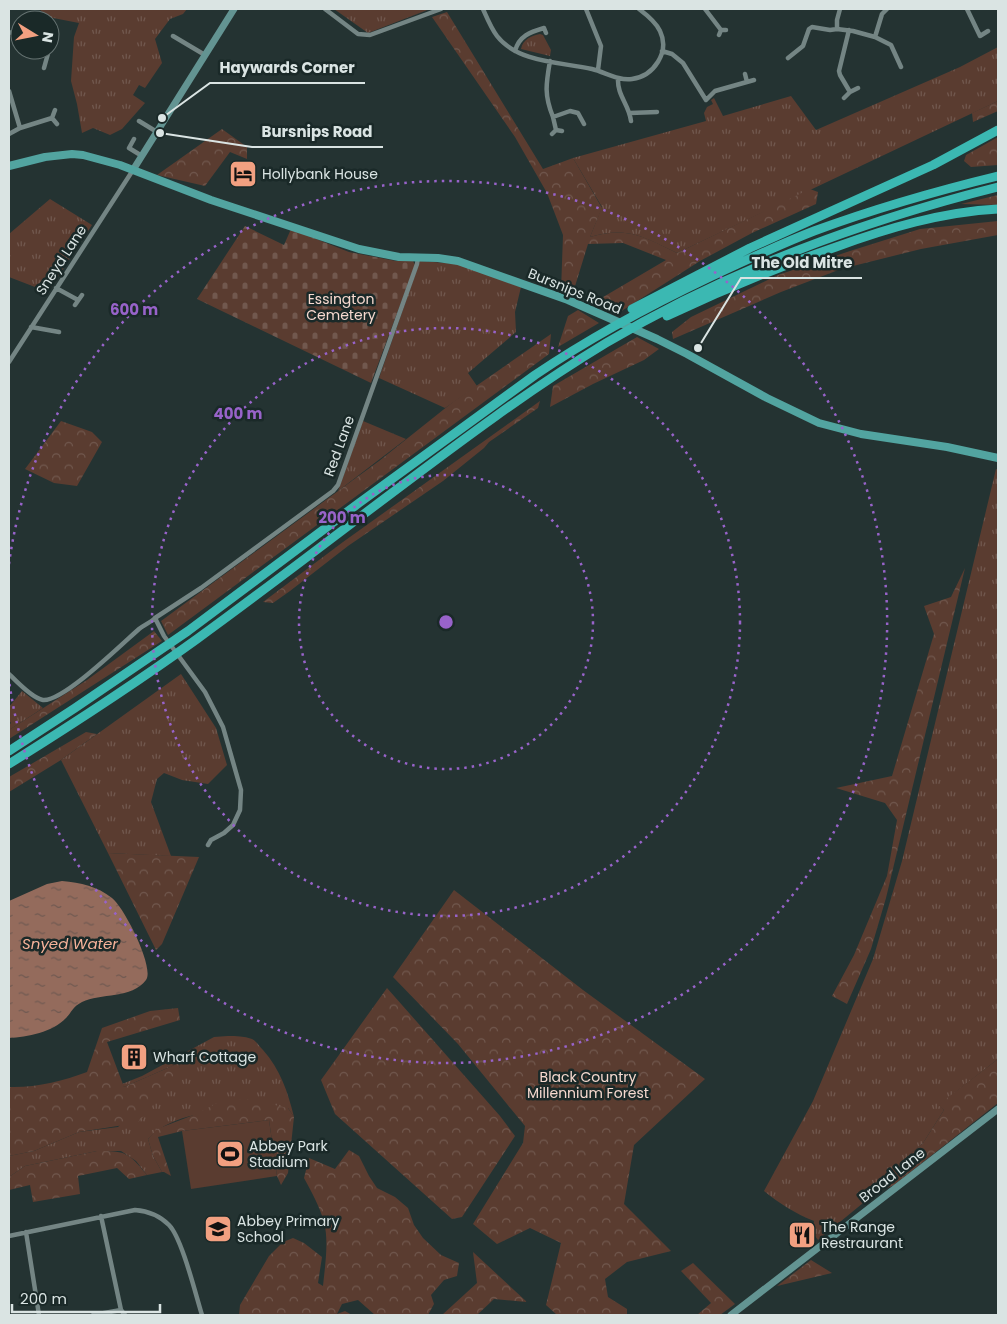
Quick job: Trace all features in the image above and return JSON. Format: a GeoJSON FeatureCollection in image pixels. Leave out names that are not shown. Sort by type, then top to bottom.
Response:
{"type":"FeatureCollection","features":[{"type":"Feature","properties":{"kind":"highway"},"geometry":{"type":"LineString","coordinates":[[581,345],[594,331],[666,290],[750,248],[933,165],[998,130]]}},
{"type":"Feature","properties":{"kind":"highway"},"geometry":{"type":"LineString","coordinates":[[9,751],[188,631],[468,423],[564,355],[630,316],[750,258],[813,232],[890,205],[998,176]]}},
{"type":"Feature","properties":{"kind":"highway"},"geometry":{"type":"LineString","coordinates":[[9,764],[85,717],[197,639],[480,428],[608,342],[650,318],[731,278],[835,237],[890,218],[960,196],[998,187]]}},
{"type":"Feature","properties":{"kind":"highway"},"geometry":{"type":"LineString","coordinates":[[750,258],[774,242],[865,200],[877,191]]}},
{"type":"Feature","properties":{"kind":"highway"},"geometry":{"type":"LineString","coordinates":[[608,342],[626,337],[698,302],[794,261],[882,231],[943,216],[998,209]]}},
{"type":"Feature","properties":{"kind":"highway"},"geometry":{"type":"LineString","coordinates":[[835,237],[850,236],[935,214],[943,216]]}},
{"type":"Feature","properties":{"kind":"main road"},"geometry":{"type":"LineString","coordinates":[[133,170],[234,9]]}},
{"type":"Feature","properties":{"kind":"main road","name":"Bursnips Road"},"geometry":{"type":"LineString","coordinates":[[9,166],[45,157],[78,154],[133,170],[211,200],[359,249],[379,254],[458,261],[545,291],[657,339],[767,398],[819,423],[861,434],[947,447],[998,458]]}},
{"type":"Feature","properties":{"kind":"main road","name":"Broad Lane"},"geometry":{"type":"LineString","coordinates":[[731,1315],[998,1109]]}},
{"type":"Feature","properties":{"kind":"street"},"geometry":{"type":"LineString","coordinates":[[325,9],[358,34],[364,36],[442,9]]}},
{"type":"Feature","properties":{"kind":"street"},"geometry":{"type":"LineString","coordinates":[[483,9],[498,38],[515,50],[528,56],[598,70],[618,78],[631,79],[647,74],[657,63],[662,51],[663,39],[661,32],[639,9]]}},
{"type":"Feature","properties":{"kind":"street"},"geometry":{"type":"LineString","coordinates":[[586,9],[602,46],[598,70]]}},
{"type":"Feature","properties":{"kind":"street"},"geometry":{"type":"LineString","coordinates":[[705,9],[722,32]]}},
{"type":"Feature","properties":{"kind":"street"},"geometry":{"type":"LineString","coordinates":[[837,29],[840,9]]}},
{"type":"Feature","properties":{"kind":"street"},"geometry":{"type":"LineString","coordinates":[[875,37],[882,14],[887,9]]}},
{"type":"Feature","properties":{"kind":"street"},"geometry":{"type":"LineString","coordinates":[[967,9],[980,36]]}},
{"type":"Feature","properties":{"kind":"street"},"geometry":{"type":"LineString","coordinates":[[788,58],[803,46],[809,29],[812,27],[830,30],[849,30],[875,37],[891,45],[901,67]]}},
{"type":"Feature","properties":{"kind":"street"},"geometry":{"type":"LineString","coordinates":[[515,50],[520,40],[527,34],[544,28],[546,33]]}},
{"type":"Feature","properties":{"kind":"street"},"geometry":{"type":"LineString","coordinates":[[849,30],[838,71],[850,92]]}},
{"type":"Feature","properties":{"kind":"street"},"geometry":{"type":"LineString","coordinates":[[973,39],[988,31]]}},
{"type":"Feature","properties":{"kind":"street"},"geometry":{"type":"LineString","coordinates":[[173,36],[205,55]]}},
{"type":"Feature","properties":{"kind":"street"},"geometry":{"type":"LineString","coordinates":[[662,51],[672,54],[683,63],[710,105]]}},
{"type":"Feature","properties":{"kind":"street"},"geometry":{"type":"LineString","coordinates":[[44,68],[46,60]]}},
{"type":"Feature","properties":{"kind":"street"},"geometry":{"type":"LineString","coordinates":[[550,61],[545,90],[547,103],[553,117],[554,132],[562,131]]}},
{"type":"Feature","properties":{"kind":"street"},"geometry":{"type":"LineString","coordinates":[[745,74],[747,82]]}},
{"type":"Feature","properties":{"kind":"street"},"geometry":{"type":"LineString","coordinates":[[618,78],[619,92],[630,113],[631,121]]}},
{"type":"Feature","properties":{"kind":"street"},"geometry":{"type":"LineString","coordinates":[[706,100],[715,91],[754,80]]}},
{"type":"Feature","properties":{"kind":"street"},"geometry":{"type":"LineString","coordinates":[[844,98],[858,88]]}},
{"type":"Feature","properties":{"kind":"street"},"geometry":{"type":"LineString","coordinates":[[9,91],[20,128]]}},
{"type":"Feature","properties":{"kind":"street"},"geometry":{"type":"LineString","coordinates":[[9,134],[20,128],[52,118],[56,110]]}},
{"type":"Feature","properties":{"kind":"street"},"geometry":{"type":"LineString","coordinates":[[553,117],[570,111],[578,113],[582,121],[574,122]]}},
{"type":"Feature","properties":{"kind":"street"},"geometry":{"type":"LineString","coordinates":[[630,113],[657,112]]}},
{"type":"Feature","properties":{"kind":"street"},"geometry":{"type":"LineString","coordinates":[[52,118],[57,124]]}},
{"type":"Feature","properties":{"kind":"street"},"geometry":{"type":"LineString","coordinates":[[139,121],[157,132]]}},
{"type":"Feature","properties":{"kind":"street"},"geometry":{"type":"LineString","coordinates":[[134,139],[129,148],[142,156]]}},
{"type":"Feature","properties":{"kind":"street","name":"Sneyd Lane"},"geometry":{"type":"LineString","coordinates":[[9,362],[133,170]]}},
{"type":"Feature","properties":{"kind":"street","name":"Red Lane"},"geometry":{"type":"LineString","coordinates":[[9,674],[33,696],[42,700],[53,698],[88,675],[141,627],[237,563],[333,491],[338,485],[418,258]]}},
{"type":"Feature","properties":{"kind":"street"},"geometry":{"type":"LineString","coordinates":[[56,288],[78,300]]}},
{"type":"Feature","properties":{"kind":"street"},"geometry":{"type":"LineString","coordinates":[[75,305],[82,295]]}},
{"type":"Feature","properties":{"kind":"street"},"geometry":{"type":"LineString","coordinates":[[31,327],[59,332]]}},
{"type":"Feature","properties":{"kind":"street"},"geometry":{"type":"LineString","coordinates":[[155,618],[164,636],[205,692],[223,727],[241,790],[240,810],[233,825],[224,833],[211,840],[208,845]]}},
{"type":"Feature","properties":{"kind":"street"},"geometry":{"type":"LineString","coordinates":[[9,1236],[135,1210],[153,1214],[169,1225],[178,1239],[202,1315]]}},
{"type":"Feature","properties":{"kind":"street"},"geometry":{"type":"LineString","coordinates":[[100,1216],[121,1310],[125,1315]]}},
{"type":"Feature","properties":{"kind":"street"},"geometry":{"type":"LineString","coordinates":[[26,1232],[39,1315]]}},
{"type":"Feature","properties":{"kind":"street"},"geometry":{"type":"LineString","coordinates":[[93,1315],[121,1310]]}},
{"type":"Feature","properties":{"kind":"green space"},"geometry":{"type":"Polygon","coordinates":[[[39,9],[187,9],[183,14],[170,19],[155,39],[162,63],[145,88],[139,85],[133,95],[145,103],[122,129],[110,135],[93,128],[82,133],[71,81],[74,37],[79,23],[60,19],[60,10],[39,9]]]}},
{"type":"Feature","properties":{"kind":"green space"},"geometry":{"type":"Polygon","coordinates":[[[334,9],[430,9],[368,33],[334,9]]]}},
{"type":"Feature","properties":{"kind":"green space"},"geometry":{"type":"Polygon","coordinates":[[[447,12],[543,169],[573,158],[602,208],[590,237],[603,234],[626,233],[645,238],[677,253],[810,189],[818,192],[816,204],[752,233],[700,261],[620,312],[593,303],[666,260],[623,243],[588,244],[572,296],[561,291],[563,235],[547,193],[515,137],[432,17],[447,12]]]}},
{"type":"Feature","properties":{"kind":"green space"},"geometry":{"type":"Polygon","coordinates":[[[540,34],[543,35],[551,50],[550,56],[521,49],[528,38],[540,34]]]}},
{"type":"Feature","properties":{"kind":"green space"},"geometry":{"type":"Polygon","coordinates":[[[998,47],[998,101],[677,253],[645,238],[625,233],[603,234],[590,237],[602,207],[573,158],[706,121],[704,113],[707,107],[713,104],[711,100],[714,98],[723,116],[791,96],[816,130],[960,67],[998,47]]]}},
{"type":"Feature","properties":{"kind":"green space"},"geometry":{"type":"Polygon","coordinates":[[[998,101],[998,111],[973,122],[972,113],[998,101]]]}},
{"type":"Feature","properties":{"kind":"green space"},"geometry":{"type":"Polygon","coordinates":[[[222,129],[247,147],[247,159],[230,152],[205,186],[157,175],[222,129]]]}},
{"type":"Feature","properties":{"kind":"green space"},"geometry":{"type":"Polygon","coordinates":[[[998,137],[998,165],[971,167],[964,161],[966,155],[998,137]]]}},
{"type":"Feature","properties":{"kind":"green space"},"geometry":{"type":"Polygon","coordinates":[[[998,195],[998,205],[961,204],[998,195]]]}},
{"type":"Feature","properties":{"kind":"green space"},"geometry":{"type":"Polygon","coordinates":[[[50,199],[92,225],[48,292],[9,277],[9,234],[50,199]]]}},
{"type":"Feature","properties":{"kind":"green space"},"geometry":{"type":"Polygon","coordinates":[[[998,221],[998,235],[921,249],[841,269],[781,292],[673,339],[672,332],[691,317],[778,275],[920,229],[998,221]]]}},
{"type":"Feature","properties":{"kind":"green space","name":"Essington Cemetery"},"geometry":{"type":"Polygon","coordinates":[[[245,226],[284,245],[291,229],[349,252],[396,261],[413,261],[415,265],[371,383],[197,299],[245,226]]]}},
{"type":"Feature","properties":{"kind":"green space"},"geometry":{"type":"Polygon","coordinates":[[[420,261],[459,264],[521,287],[515,312],[516,332],[468,373],[477,386],[445,408],[379,378],[420,261]]]}},
{"type":"Feature","properties":{"kind":"green space"},"geometry":{"type":"Polygon","coordinates":[[[578,310],[599,323],[558,347],[568,316],[578,310]]]}},
{"type":"Feature","properties":{"kind":"green space"},"geometry":{"type":"Polygon","coordinates":[[[551,334],[549,354],[168,635],[161,621],[379,461],[453,402],[551,334]]]}},
{"type":"Feature","properties":{"kind":"green space"},"geometry":{"type":"Polygon","coordinates":[[[637,337],[659,349],[644,360],[550,407],[553,386],[637,337]]]}},
{"type":"Feature","properties":{"kind":"green space"},"geometry":{"type":"Polygon","coordinates":[[[540,401],[538,408],[489,442],[443,481],[348,546],[273,603],[263,602],[343,542],[540,401]]]}},
{"type":"Feature","properties":{"kind":"green space"},"geometry":{"type":"Polygon","coordinates":[[[61,421],[92,432],[102,442],[77,486],[54,483],[25,469],[61,421]]]}},
{"type":"Feature","properties":{"kind":"green space"},"geometry":{"type":"Polygon","coordinates":[[[363,421],[406,439],[338,491],[363,421]]]}},
{"type":"Feature","properties":{"kind":"green space"},"geometry":{"type":"Polygon","coordinates":[[[996,469],[998,470],[998,1059],[939,1105],[944,1110],[923,1143],[888,1173],[874,1194],[818,1240],[812,1232],[814,1221],[788,1208],[764,1191],[813,1101],[873,959],[902,861],[996,469]]]}},
{"type":"Feature","properties":{"kind":"green space"},"geometry":{"type":"Polygon","coordinates":[[[965,568],[886,898],[871,949],[847,1004],[832,996],[854,955],[887,876],[897,820],[885,803],[836,788],[892,776],[934,634],[924,606],[951,597],[965,568]]]}},
{"type":"Feature","properties":{"kind":"green space"},"geometry":{"type":"Polygon","coordinates":[[[154,631],[162,641],[9,739],[9,730],[87,680],[154,631]]]}},
{"type":"Feature","properties":{"kind":"green space"},"geometry":{"type":"Polygon","coordinates":[[[181,674],[216,728],[227,765],[208,784],[182,780],[164,773],[157,779],[151,802],[171,856],[108,853],[61,760],[181,674]]]}},
{"type":"Feature","properties":{"kind":"green space"},"geometry":{"type":"Polygon","coordinates":[[[22,691],[43,708],[9,730],[11,723],[9,720],[9,707],[22,691]]]}},
{"type":"Feature","properties":{"kind":"green space"},"geometry":{"type":"Polygon","coordinates":[[[86,732],[97,734],[61,760],[9,792],[9,777],[86,732]]]}},
{"type":"Feature","properties":{"kind":"green space"},"geometry":{"type":"Polygon","coordinates":[[[108,853],[199,857],[162,944],[156,950],[108,853]]]}},
{"type":"Feature","properties":{"kind":"green space","name":"Black Country Millennium Forest"},"geometry":{"type":"Polygon","coordinates":[[[454,890],[583,990],[705,1079],[634,1145],[624,1204],[671,1251],[627,1262],[605,1279],[608,1297],[627,1309],[627,1315],[557,1315],[546,1305],[561,1243],[530,1228],[497,1244],[473,1224],[523,1143],[525,1126],[458,1044],[393,977],[454,890]]]}},
{"type":"Feature","properties":{"kind":"green space","name":"Black Country Millennium Forest"},"geometry":{"type":"Polygon","coordinates":[[[387,988],[500,1116],[515,1136],[462,1217],[452,1219],[335,1114],[321,1080],[387,988]]]}},
{"type":"Feature","properties":{"kind":"green space"},"geometry":{"type":"Polygon","coordinates":[[[178,1008],[180,1020],[107,1042],[124,1087],[179,1063],[180,1067],[148,1112],[137,1123],[79,1132],[34,1151],[9,1156],[9,1087],[49,1083],[87,1072],[102,1028],[150,1011],[178,1008]]]}},
{"type":"Feature","properties":{"kind":"green space"},"geometry":{"type":"Polygon","coordinates":[[[228,1036],[252,1039],[269,1057],[283,1081],[294,1117],[288,1108],[214,1112],[177,1120],[161,1128],[148,1139],[153,1156],[162,1172],[147,1175],[136,1161],[121,1151],[97,1151],[25,1166],[9,1177],[9,1156],[34,1151],[79,1132],[118,1127],[180,1067],[179,1063],[124,1087],[122,1084],[142,1076],[214,1037],[228,1036]]]}},
{"type":"Feature","properties":{"kind":"green space"},"geometry":{"type":"Polygon","coordinates":[[[998,1059],[998,1103],[894,1185],[874,1194],[888,1173],[923,1143],[944,1110],[938,1105],[998,1059]]]}},
{"type":"Feature","properties":{"kind":"green space"},"geometry":{"type":"Polygon","coordinates":[[[249,1099],[288,1108],[294,1117],[288,1173],[281,1185],[277,1176],[269,1120],[182,1131],[158,1137],[171,1176],[162,1172],[153,1156],[148,1139],[157,1129],[196,1114],[221,1101],[249,1099]]]}},
{"type":"Feature","properties":{"kind":"green space","name":"Abbey Park Stadium"},"geometry":{"type":"Polygon","coordinates":[[[269,1120],[277,1176],[191,1189],[182,1131],[269,1120]]]}},
{"type":"Feature","properties":{"kind":"green space"},"geometry":{"type":"Polygon","coordinates":[[[349,1150],[359,1156],[377,1188],[395,1197],[408,1208],[414,1225],[423,1238],[441,1255],[459,1263],[457,1276],[444,1280],[431,1295],[434,1304],[428,1315],[375,1315],[358,1300],[342,1304],[337,1314],[345,1311],[352,1315],[239,1315],[240,1305],[269,1256],[283,1242],[293,1238],[304,1243],[322,1257],[318,1283],[323,1286],[326,1254],[324,1222],[316,1200],[304,1178],[309,1158],[335,1169],[349,1150]]]}},
{"type":"Feature","properties":{"kind":"green space"},"geometry":{"type":"Polygon","coordinates":[[[97,1151],[126,1154],[147,1175],[129,1179],[117,1168],[78,1176],[80,1194],[33,1202],[30,1185],[9,1190],[9,1177],[25,1166],[97,1151]]]}},
{"type":"Feature","properties":{"kind":"green space"},"geometry":{"type":"Polygon","coordinates":[[[473,1252],[527,1302],[494,1299],[477,1315],[442,1315],[477,1283],[473,1252]]]}},
{"type":"Feature","properties":{"kind":"green space"},"geometry":{"type":"Polygon","coordinates":[[[811,1260],[832,1273],[777,1286],[811,1260]]]}},
{"type":"Feature","properties":{"kind":"green space"},"geometry":{"type":"Polygon","coordinates":[[[693,1263],[735,1304],[720,1315],[697,1315],[711,1303],[681,1271],[693,1263]]]}},
{"type":"Feature","properties":{"kind":"water","name":"Snyed Water"},"geometry":{"type":"Polygon","coordinates":[[[62,881],[95,888],[112,898],[124,913],[137,938],[146,963],[148,973],[146,980],[133,990],[82,1002],[61,1023],[47,1030],[32,1035],[9,1038],[9,901],[47,884],[62,881]]]}},
{"type":"Feature","properties":{"kind":"place","name":"Haywards Corner"},"geometry":{"type":"Point","coordinates":[162,118]}},
{"type":"Feature","properties":{"kind":"place","name":"Bursnips Road"},"geometry":{"type":"Point","coordinates":[160,133]}},
{"type":"Feature","properties":{"kind":"place","name":"Hollybank House"},"geometry":{"type":"Point","coordinates":[243,174]}},
{"type":"Feature","properties":{"kind":"place","name":"The Old Mitre"},"geometry":{"type":"Point","coordinates":[698,348]}},
{"type":"Feature","properties":{"kind":"place","name":"Wharf Cottage"},"geometry":{"type":"Point","coordinates":[134,1057]}},
{"type":"Feature","properties":{"kind":"place","name":"Abbey Park Stadium"},"geometry":{"type":"Point","coordinates":[230,1154]}},
{"type":"Feature","properties":{"kind":"place","name":"Abbey Primary School"},"geometry":{"type":"Point","coordinates":[218,1229]}},
{"type":"Feature","properties":{"kind":"place","name":"The Range Restraurant"},"geometry":{"type":"Point","coordinates":[802,1235]}}]}
